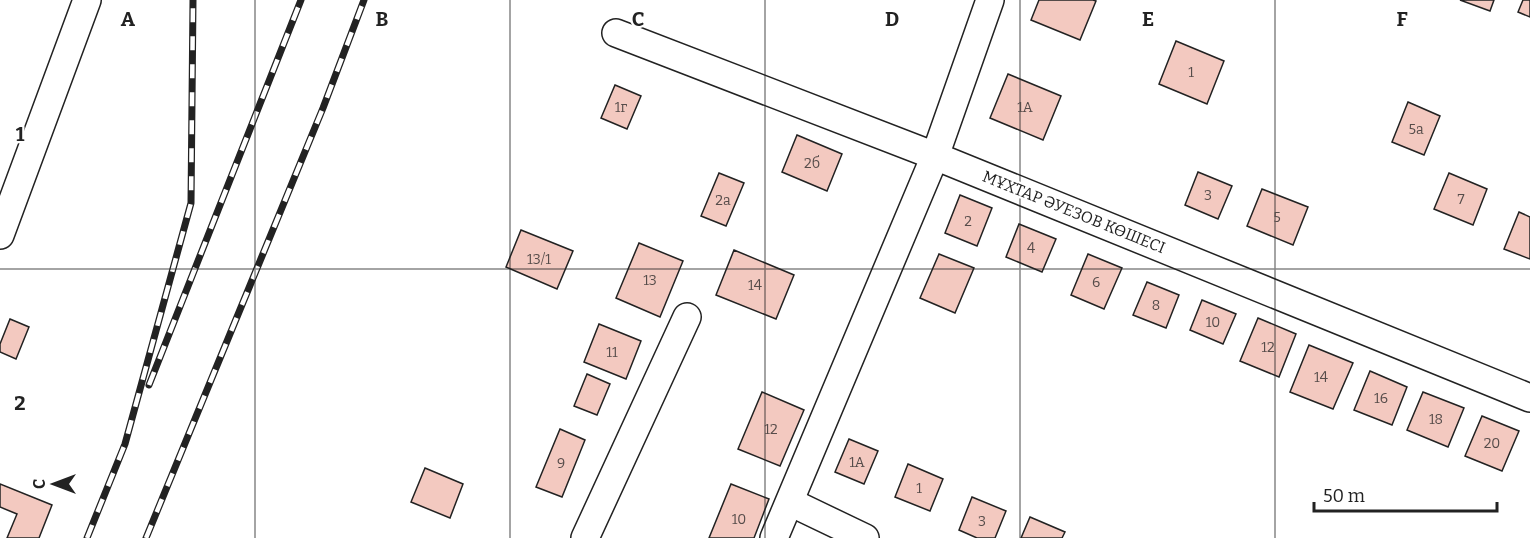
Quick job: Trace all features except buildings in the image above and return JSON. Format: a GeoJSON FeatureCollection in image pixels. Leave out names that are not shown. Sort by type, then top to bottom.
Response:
{"type":"FeatureCollection","features":[{"type":"Feature","properties":{"kind":"street"},"geometry":{"type":"LineString","coordinates":[[0,235],[87,0]]}},
{"type":"Feature","properties":{"kind":"street"},"geometry":{"type":"LineString","coordinates":[[774,538],[935,156],[990,0]]}},
{"type":"Feature","properties":{"kind":"street","name":"МҰХТАР ӘУЕЗОВ КӨШЕСІ"},"geometry":{"type":"LineString","coordinates":[[616,33],[935,156],[1530,398]]}},
{"type":"Feature","properties":{"kind":"street"},"geometry":{"type":"LineString","coordinates":[[585,538],[687,317]]}},
{"type":"Feature","properties":{"kind":"street"},"geometry":{"type":"LineString","coordinates":[[790,502],[865,538]]}},
{"type":"Feature","properties":{"kind":"railway"},"geometry":{"type":"LineString","coordinates":[[87,538],[125,444],[191,203],[193,0]]}},
{"type":"Feature","properties":{"kind":"railway"},"geometry":{"type":"LineString","coordinates":[[149,385],[301,0]]}},
{"type":"Feature","properties":{"kind":"railway"},"geometry":{"type":"LineString","coordinates":[[146,538],[323,108],[364,0]]}}]}
